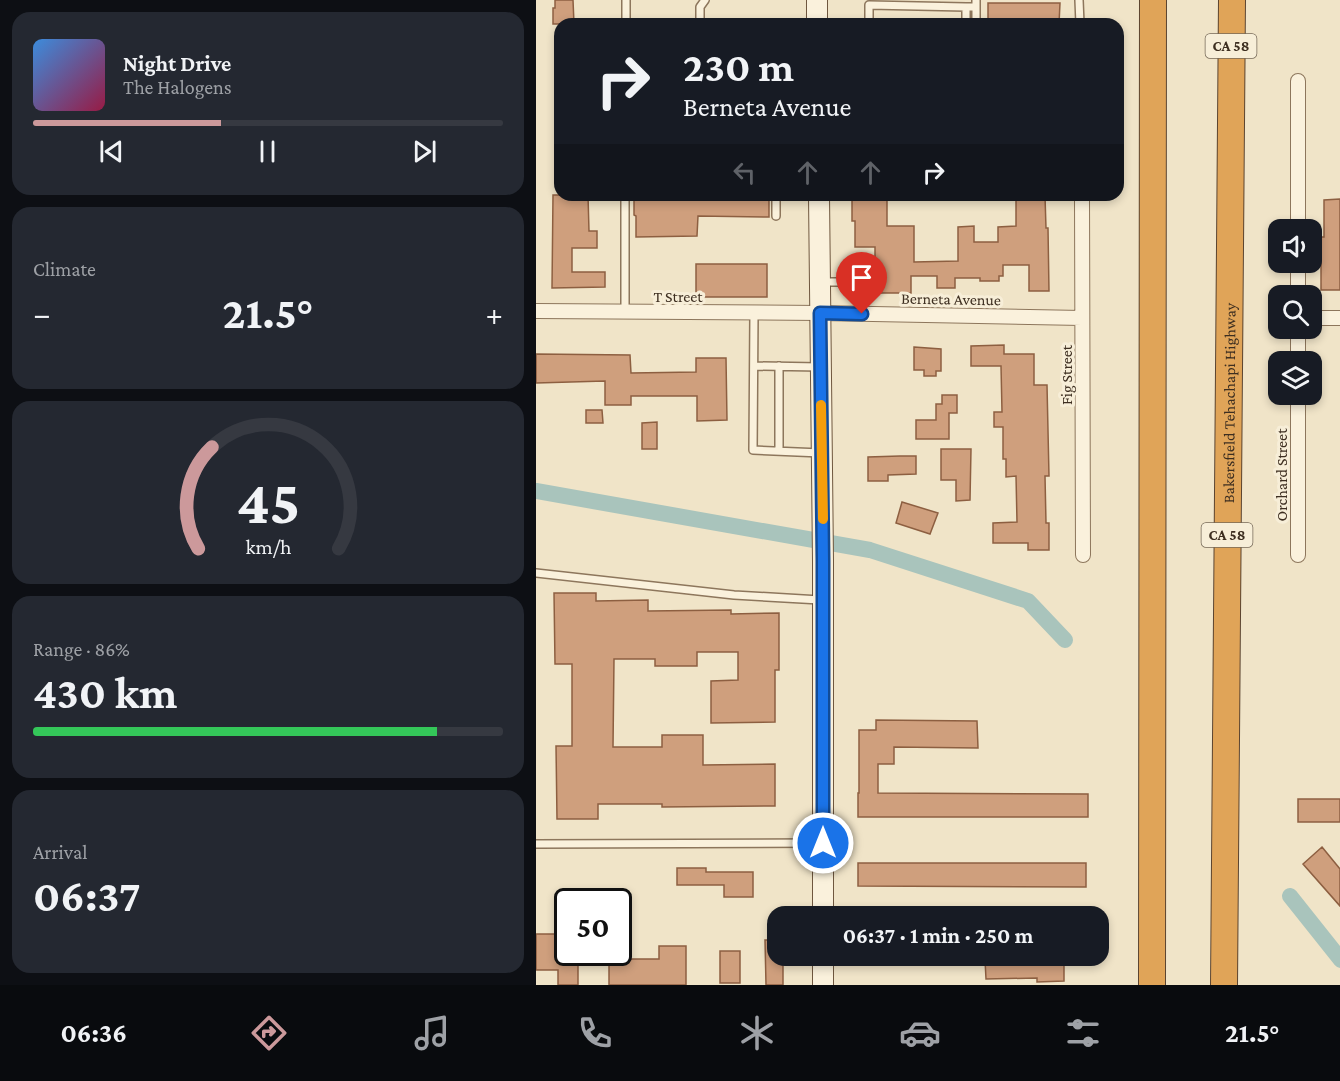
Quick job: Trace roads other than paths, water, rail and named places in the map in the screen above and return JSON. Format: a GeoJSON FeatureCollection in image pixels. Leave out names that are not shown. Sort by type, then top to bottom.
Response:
{"type":"FeatureCollection","features":[{"type":"Feature","properties":{"kind":"highway"},"geometry":{"type":"LineString","coordinates":[[1147,0],[1153,81]]}},
{"type":"Feature","properties":{"kind":"highway"},"geometry":{"type":"LineString","coordinates":[[1152,979],[1153,0]]}},
{"type":"Feature","properties":{"kind":"highway","name":"Bakersfield Tehachapi Highway"},"geometry":{"type":"LineString","coordinates":[[1224,981],[1232,0]]}},
{"type":"Feature","properties":{"kind":"highway"},"geometry":{"type":"LineString","coordinates":[[1231,92],[1241,0]]}},
{"type":"Feature","properties":{"kind":"main road"},"geometry":{"type":"LineString","coordinates":[[817,0],[818,18]]}},
{"type":"Feature","properties":{"kind":"main road"},"geometry":{"type":"LineString","coordinates":[[819,201],[823,561],[823,906]]}},
{"type":"Feature","properties":{"kind":"main road"},"geometry":{"type":"LineString","coordinates":[[822,966],[822,985]]}},
{"type":"Feature","properties":{"kind":"street"},"geometry":{"type":"LineString","coordinates":[[1298,81],[1298,219]]}},
{"type":"Feature","properties":{"kind":"street","name":"Fig Street"},"geometry":{"type":"LineString","coordinates":[[1082,201],[1083,555]]}},
{"type":"Feature","properties":{"kind":"street","name":"T Street"},"geometry":{"type":"LineString","coordinates":[[536,312],[820,313]]}},
{"type":"Feature","properties":{"kind":"street","name":"Berneta Avenue"},"geometry":{"type":"LineString","coordinates":[[820,313],[1082,318]]}},
{"type":"Feature","properties":{"kind":"street"},"geometry":{"type":"LineString","coordinates":[[1322,318],[1340,318]]}},
{"type":"Feature","properties":{"kind":"street","name":"Orchard Street"},"geometry":{"type":"LineString","coordinates":[[1298,405],[1298,555]]}},
{"type":"Feature","properties":{"kind":"lane"},"geometry":{"type":"LineString","coordinates":[[626,0],[626,18]]}},
{"type":"Feature","properties":{"kind":"lane"},"geometry":{"type":"LineString","coordinates":[[700,18],[700,8],[705,0]]}},
{"type":"Feature","properties":{"kind":"lane"},"geometry":{"type":"LineString","coordinates":[[1079,0],[1080,18]]}},
{"type":"Feature","properties":{"kind":"lane"},"geometry":{"type":"LineString","coordinates":[[869,18],[869,5],[966,7],[976,3]]}},
{"type":"Feature","properties":{"kind":"lane"},"geometry":{"type":"LineString","coordinates":[[966,7],[966,18]]}},
{"type":"Feature","properties":{"kind":"lane"},"geometry":{"type":"LineString","coordinates":[[625,201],[625,313]]}},
{"type":"Feature","properties":{"kind":"lane"},"geometry":{"type":"LineString","coordinates":[[776,201],[776,216]]}},
{"type":"Feature","properties":{"kind":"lane"},"geometry":{"type":"LineString","coordinates":[[819,282],[863,282],[862,314]]}},
{"type":"Feature","properties":{"kind":"lane"},"geometry":{"type":"LineString","coordinates":[[754,313],[753,450],[821,453]]}},
{"type":"Feature","properties":{"kind":"lane"},"geometry":{"type":"LineString","coordinates":[[754,366],[820,367]]}},
{"type":"Feature","properties":{"kind":"lane"},"geometry":{"type":"LineString","coordinates":[[779,366],[779,451]]}},
{"type":"Feature","properties":{"kind":"lane"},"geometry":{"type":"LineString","coordinates":[[536,573],[734,595],[823,600]]}},
{"type":"Feature","properties":{"kind":"lane"},"geometry":{"type":"LineString","coordinates":[[536,844],[823,843]]}},
{"type":"Feature","properties":{"kind":"waterway"},"geometry":{"type":"LineString","coordinates":[[536,491],[870,550],[1028,601],[1065,640]]}},
{"type":"Feature","properties":{"kind":"waterway"},"geometry":{"type":"LineString","coordinates":[[1290,896],[1341,960]]}}]}
